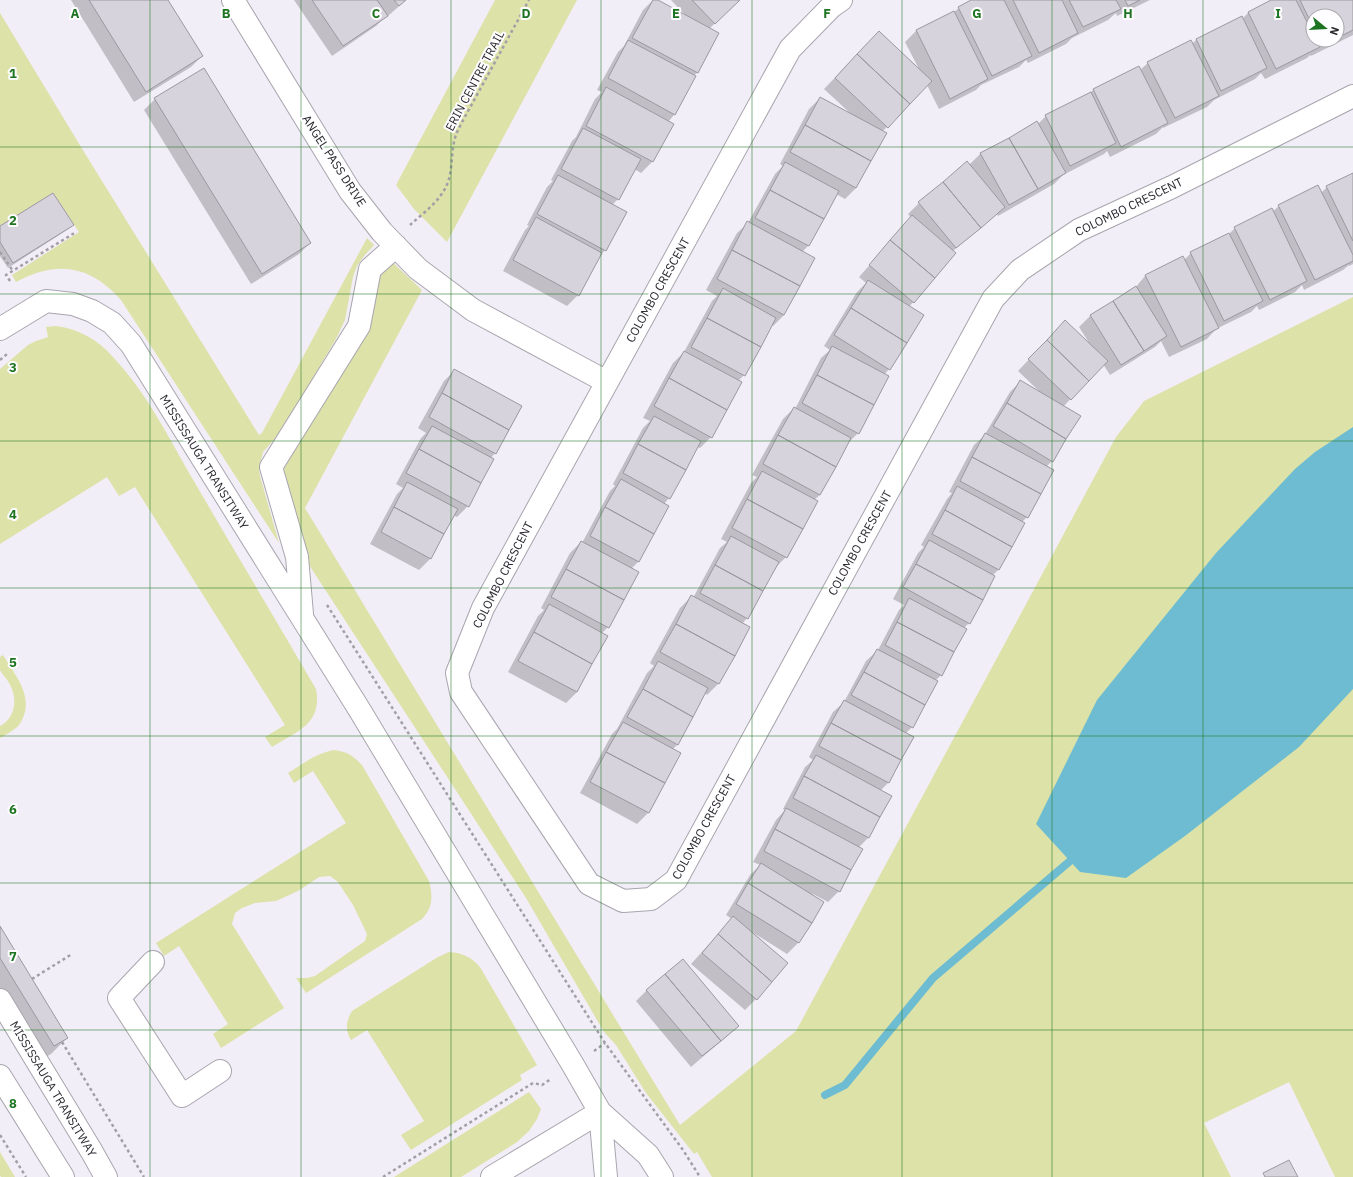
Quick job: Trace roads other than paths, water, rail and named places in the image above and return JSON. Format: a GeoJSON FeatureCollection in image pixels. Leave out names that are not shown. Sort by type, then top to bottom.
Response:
{"type":"FeatureCollection","features":[{"type":"Feature","properties":{"kind":"street","name":"ANGEL PASS DRIVE"},"geometry":{"type":"LineString","coordinates":[[233,0],[350,191],[382,232],[418,269],[473,310],[607,382]]}},
{"type":"Feature","properties":{"kind":"street","name":"COLOMBO CRESCENT"},"geometry":{"type":"LineString","coordinates":[[841,0],[831,7],[790,49],[483,608],[457,673],[462,692],[589,884],[623,901],[651,899],[676,880],[993,299],[1020,270],[1079,230],[1172,187],[1353,96]]}},
{"type":"Feature","properties":{"kind":"street"},"geometry":{"type":"LineString","coordinates":[[302,618],[297,557],[271,467],[359,326],[370,269],[396,246]]}},
{"type":"Feature","properties":{"kind":"street","name":"MISSISSAUGA TRANSITWAY"},"geometry":{"type":"LineString","coordinates":[[0,329],[46,301],[73,304],[92,311],[112,323],[131,344],[359,709],[600,1112]]}},
{"type":"Feature","properties":{"kind":"street"},"geometry":{"type":"LineString","coordinates":[[153,962],[119,998],[182,1096],[220,1071]]}},
{"type":"Feature","properties":{"kind":"street","name":"MISSISSAUGA TRANSITWAY"},"geometry":{"type":"LineString","coordinates":[[0,1000],[106,1177]]}},
{"type":"Feature","properties":{"kind":"street"},"geometry":{"type":"LineString","coordinates":[[0,1076],[63,1177]]}},
{"type":"Feature","properties":{"kind":"street"},"geometry":{"type":"LineString","coordinates":[[492,1177],[600,1112]]}},
{"type":"Feature","properties":{"kind":"street"},"geometry":{"type":"LineString","coordinates":[[600,1112],[606,1177]]}},
{"type":"Feature","properties":{"kind":"street"},"geometry":{"type":"LineString","coordinates":[[600,1112],[648,1155],[662,1177]]}},
{"type":"Feature","properties":{"kind":"water"},"geometry":{"type":"Polygon","coordinates":[[[1353,427],[1353,689],[1299,747],[1185,836],[1126,878],[1080,872],[1036,824],[1097,700],[1216,553],[1295,469],[1315,452],[1353,427]]]}},
{"type":"Feature","properties":{"kind":"waterway"},"geometry":{"type":"LineString","coordinates":[[825,1095],[845,1085],[933,978],[1077,854]]}}]}
